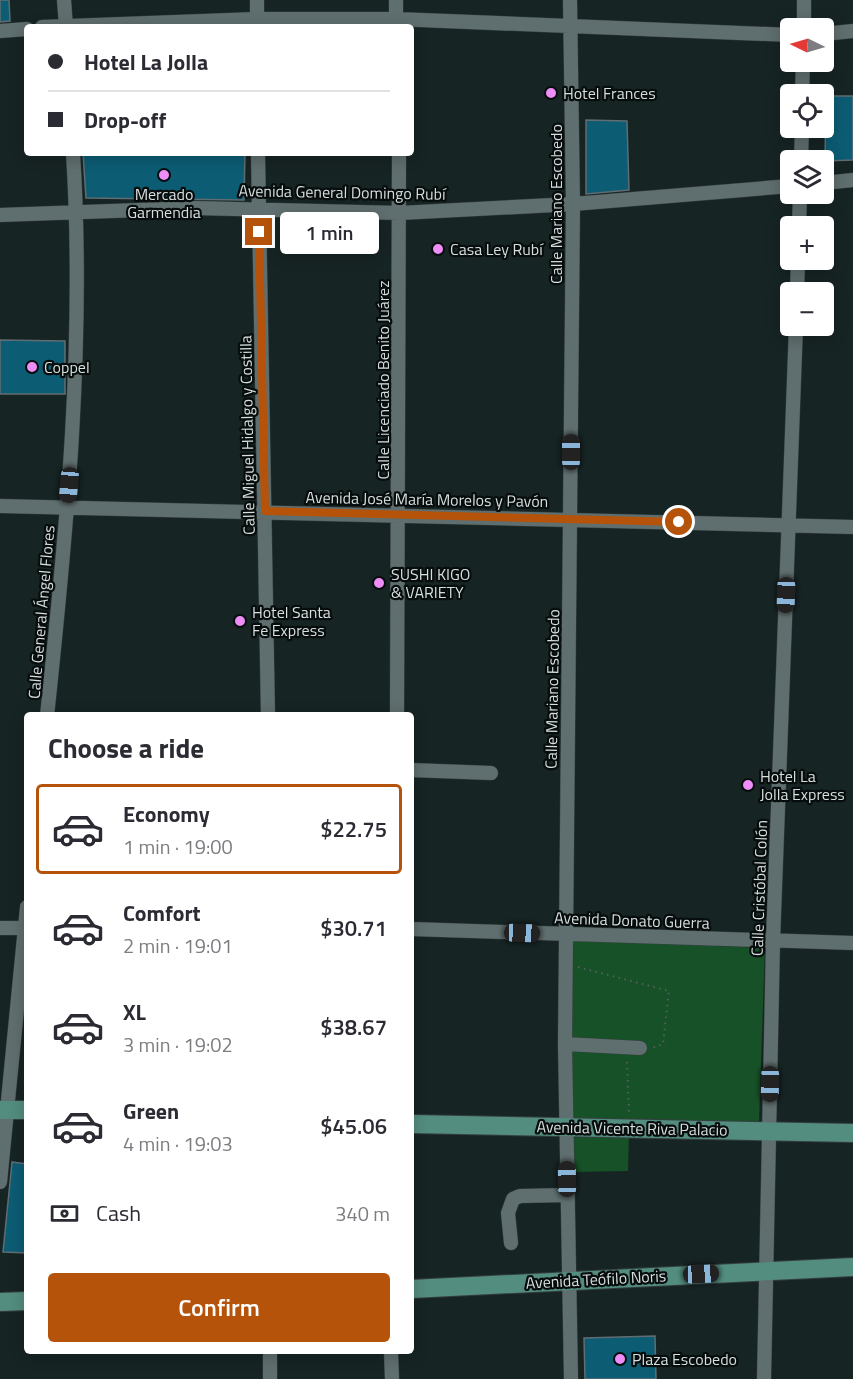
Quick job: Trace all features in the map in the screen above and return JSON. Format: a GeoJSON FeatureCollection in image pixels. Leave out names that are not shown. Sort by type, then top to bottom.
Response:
{"type":"FeatureCollection","features":[{"type":"Feature","properties":{"kind":"main road"},"geometry":{"type":"LineString","coordinates":[[4,1110],[24,1110]]}},
{"type":"Feature","properties":{"kind":"main road","name":"Avenida Vicente Riva Palacio"},"geometry":{"type":"LineString","coordinates":[[414,1124],[853,1133]]}},
{"type":"Feature","properties":{"kind":"main road","name":"Avenida Teófilo Noris"},"geometry":{"type":"LineString","coordinates":[[414,1289],[853,1267]]}},
{"type":"Feature","properties":{"kind":"main road"},"geometry":{"type":"LineString","coordinates":[[0,1302],[24,1301]]}},
{"type":"Feature","properties":{"kind":"street"},"geometry":{"type":"LineString","coordinates":[[64,0],[65,24]]}},
{"type":"Feature","properties":{"kind":"street"},"geometry":{"type":"LineString","coordinates":[[257,0],[257,23]]}},
{"type":"Feature","properties":{"kind":"street"},"geometry":{"type":"LineString","coordinates":[[396,0],[396,23]]}},
{"type":"Feature","properties":{"kind":"street","name":"Calle Mariano Escobedo"},"geometry":{"type":"LineString","coordinates":[[570,0],[573,204],[564,1044],[571,1379]]}},
{"type":"Feature","properties":{"kind":"street"},"geometry":{"type":"LineString","coordinates":[[804,0],[804,18]]}},
{"type":"Feature","properties":{"kind":"street"},"geometry":{"type":"LineString","coordinates":[[193,24],[571,25],[780,35]]}},
{"type":"Feature","properties":{"kind":"street"},"geometry":{"type":"LineString","coordinates":[[0,31],[24,29]]}},
{"type":"Feature","properties":{"kind":"street"},"geometry":{"type":"LineString","coordinates":[[834,33],[853,31]]}},
{"type":"Feature","properties":{"kind":"street","name":"Calle General Ángel Flores"},"geometry":{"type":"LineString","coordinates":[[47,712],[76,398],[77,210],[73,156]]}},
{"type":"Feature","properties":{"kind":"street","name":"Calle Miguel Hidalgo y Costilla"},"geometry":{"type":"LineString","coordinates":[[258,156],[268,712]]}},
{"type":"Feature","properties":{"kind":"street","name":"Calle Licenciado Benito Juárez"},"geometry":{"type":"LineString","coordinates":[[397,712],[399,156]]}},
{"type":"Feature","properties":{"kind":"street"},"geometry":{"type":"LineString","coordinates":[[834,182],[853,180]]}},
{"type":"Feature","properties":{"kind":"street","name":"Avenida General Domingo Rubí"},"geometry":{"type":"LineString","coordinates":[[0,215],[77,210],[259,208],[400,213],[573,204],[780,187]]}},
{"type":"Feature","properties":{"kind":"street","name":"Calle Cristóbal Colón"},"geometry":{"type":"LineString","coordinates":[[764,1379],[773,940],[796,336]]}},
{"type":"Feature","properties":{"kind":"street","name":"Avenida José María Morelos y Pavón"},"geometry":{"type":"LineString","coordinates":[[0,506],[853,527]]}},
{"type":"Feature","properties":{"kind":"street"},"geometry":{"type":"LineString","coordinates":[[414,770],[491,772]]}},
{"type":"Feature","properties":{"kind":"street"},"geometry":{"type":"LineString","coordinates":[[0,928],[24,928]]}},
{"type":"Feature","properties":{"kind":"street","name":"Avenida Donato Guerra"},"geometry":{"type":"LineString","coordinates":[[414,929],[853,943]]}},
{"type":"Feature","properties":{"kind":"street"},"geometry":{"type":"LineString","coordinates":[[0,1182],[4,1110],[24,945]]}},
{"type":"Feature","properties":{"kind":"street"},"geometry":{"type":"LineString","coordinates":[[564,1044],[643,1049]]}},
{"type":"Feature","properties":{"kind":"street"},"geometry":{"type":"LineString","coordinates":[[511,1243],[508,1213],[513,1199],[520,1196],[567,1195]]}},
{"type":"Feature","properties":{"kind":"street"},"geometry":{"type":"LineString","coordinates":[[270,1354],[270,1379]]}},
{"type":"Feature","properties":{"kind":"street"},"geometry":{"type":"LineString","coordinates":[[391,1354],[392,1379]]}},
{"type":"Feature","properties":{"kind":"path"},"geometry":{"type":"LineString","coordinates":[[565,963],[669,991],[663,1044],[643,1049]]}},
{"type":"Feature","properties":{"kind":"path"},"geometry":{"type":"LineString","coordinates":[[619,1112],[630,1112],[627,1058]]}},
{"type":"Feature","properties":{"kind":"green space"},"geometry":{"type":"Polygon","coordinates":[[[572,940],[765,948],[759,1121],[572,1123],[572,940]]]}},
{"type":"Feature","properties":{"kind":"green space"},"geometry":{"type":"Polygon","coordinates":[[[629,1132],[628,1171],[573,1172],[572,1138],[629,1132]]]}},
{"type":"Feature","properties":{"kind":"building"},"geometry":{"type":"Polygon","coordinates":[[[0,0],[9,0],[10,21],[0,22],[0,0]]]}},
{"type":"Feature","properties":{"kind":"building"},"geometry":{"type":"Polygon","coordinates":[[[834,96],[853,96],[853,160],[834,161],[834,150],[825,150],[825,138],[834,138],[834,96]]]}},
{"type":"Feature","properties":{"kind":"building"},"geometry":{"type":"Polygon","coordinates":[[[586,120],[627,121],[629,190],[586,194],[586,120]]]}},
{"type":"Feature","properties":{"kind":"building","name":"Mercado Garmendia"},"geometry":{"type":"Polygon","coordinates":[[[83,156],[245,156],[244,200],[86,198],[83,156]]]}},
{"type":"Feature","properties":{"kind":"building","name":"Coppel"},"geometry":{"type":"Polygon","coordinates":[[[0,340],[65,341],[65,394],[0,394],[0,340]]]}},
{"type":"Feature","properties":{"kind":"building"},"geometry":{"type":"Polygon","coordinates":[[[12,1162],[24,1164],[24,1253],[3,1252],[12,1162]]]}},
{"type":"Feature","properties":{"kind":"building","name":"Plaza Escobedo"},"geometry":{"type":"Polygon","coordinates":[[[655,1336],[656,1379],[585,1379],[584,1338],[655,1336]]]}},
{"type":"Feature","properties":{"kind":"place","name":"Hotel Frances"},"geometry":{"type":"Point","coordinates":[551,93]}},
{"type":"Feature","properties":{"kind":"place","name":"Mercado Garmendia"},"geometry":{"type":"Point","coordinates":[164,175]}},
{"type":"Feature","properties":{"kind":"place","name":"Casa Ley Rubí"},"geometry":{"type":"Point","coordinates":[438,249]}},
{"type":"Feature","properties":{"kind":"place","name":"Coppel"},"geometry":{"type":"Point","coordinates":[32,367]}},
{"type":"Feature","properties":{"kind":"place","name":"SUSHI KIGO & VARIETY"},"geometry":{"type":"Point","coordinates":[379,583]}},
{"type":"Feature","properties":{"kind":"place","name":"Hotel Santa Fe Express"},"geometry":{"type":"Point","coordinates":[240,621]}},
{"type":"Feature","properties":{"kind":"place","name":"Hotel La Jolla Express"},"geometry":{"type":"Point","coordinates":[748,785]}},
{"type":"Feature","properties":{"kind":"place","name":"Plaza Escobedo"},"geometry":{"type":"Point","coordinates":[620,1359]}},
{"type":"Feature","properties":{"kind":"route"},"geometry":{"type":"LineString","coordinates":[[259,232],[265,511],[679,522]]}}]}
